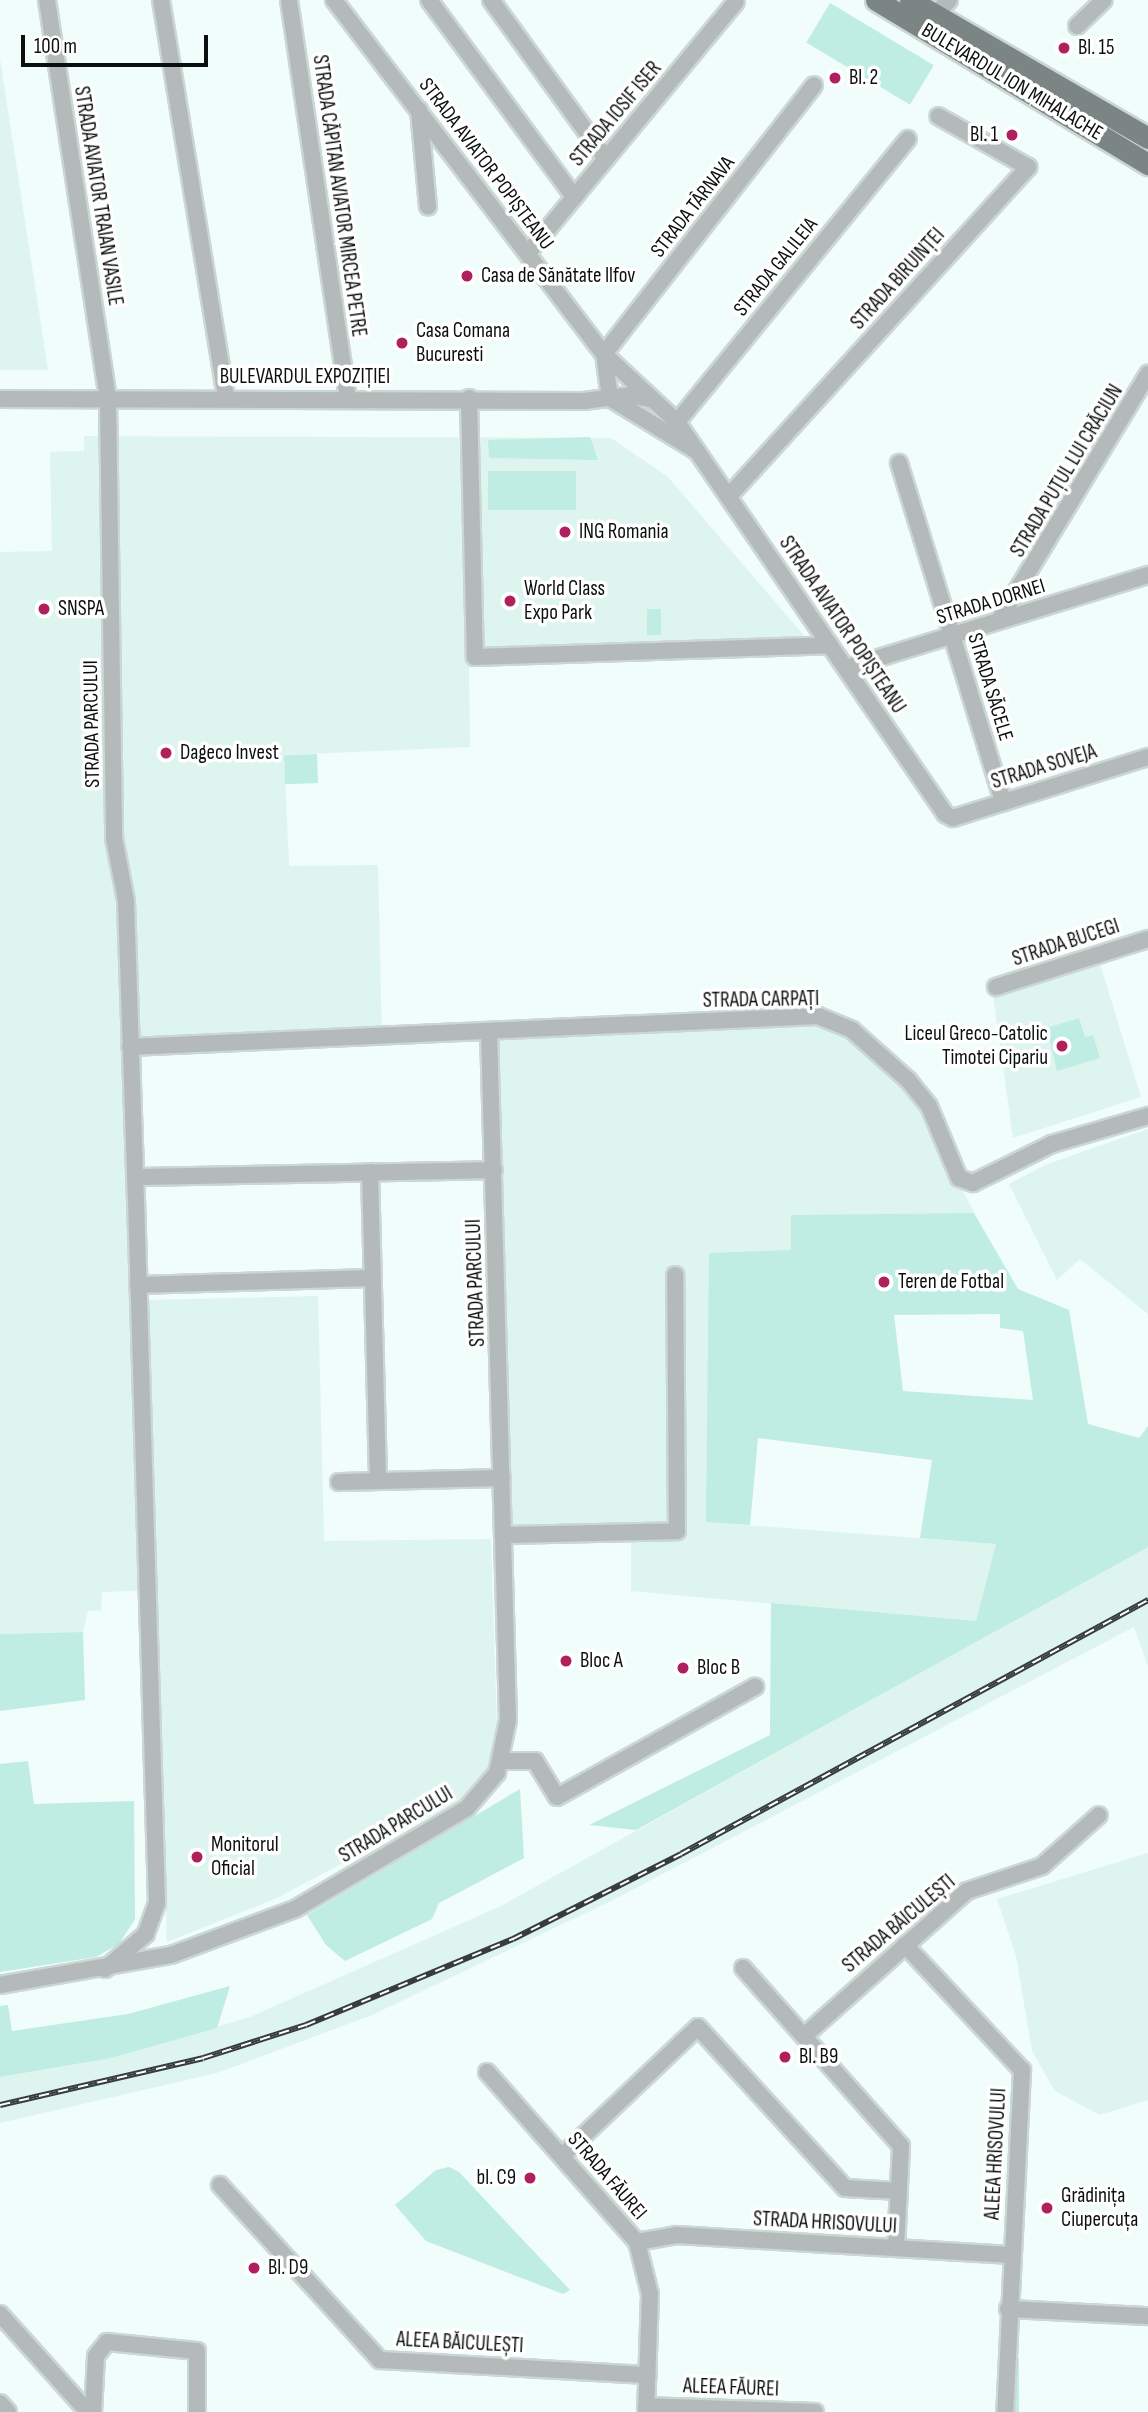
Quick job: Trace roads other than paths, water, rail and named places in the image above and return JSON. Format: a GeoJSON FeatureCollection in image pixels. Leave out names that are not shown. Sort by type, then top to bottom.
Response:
{"type":"FeatureCollection","features":[{"type":"Feature","properties":{"kind":"main road","name":"BULEVARDUL ION MIHALACHE"},"geometry":{"type":"LineString","coordinates":[[876,0],[935,14],[1148,164]]}},
{"type":"Feature","properties":{"kind":"main road","name":"BULEVARDUL ION MIHALACHE"},"geometry":{"type":"LineString","coordinates":[[910,0],[1148,138]]}},
{"type":"Feature","properties":{"kind":"street","name":"STRADA AVIATOR TRAIAN VASILE"},"geometry":{"type":"LineString","coordinates":[[47,0],[108,398]]}},
{"type":"Feature","properties":{"kind":"street"},"geometry":{"type":"LineString","coordinates":[[161,0],[226,398]]}},
{"type":"Feature","properties":{"kind":"street","name":"STRADA CĂPITAN AVIATOR MIRCEA PETRE"},"geometry":{"type":"LineString","coordinates":[[289,0],[348,398]]}},
{"type":"Feature","properties":{"kind":"street","name":"STRADA AVIATOR POPIȘTEANU"},"geometry":{"type":"LineString","coordinates":[[334,0],[604,354],[677,422],[943,811],[953,818]]}},
{"type":"Feature","properties":{"kind":"street"},"geometry":{"type":"LineString","coordinates":[[429,0],[574,197]]}},
{"type":"Feature","properties":{"kind":"street"},"geometry":{"type":"LineString","coordinates":[[491,0],[606,159]]}},
{"type":"Feature","properties":{"kind":"street"},"geometry":{"type":"LineString","coordinates":[[1077,26],[1104,0]]}},
{"type":"Feature","properties":{"kind":"street","name":"STRADA IOSIF ISER"},"geometry":{"type":"LineString","coordinates":[[528,253],[736,2]]}},
{"type":"Feature","properties":{"kind":"street","name":"STRADA TÂRNAVA"},"geometry":{"type":"LineString","coordinates":[[604,354],[814,85]]}},
{"type":"Feature","properties":{"kind":"street"},"geometry":{"type":"LineString","coordinates":[[419,110],[428,207]]}},
{"type":"Feature","properties":{"kind":"street","name":"STRADA BIRUINȚEI"},"geometry":{"type":"LineString","coordinates":[[729,496],[1028,167],[937,116]]}},
{"type":"Feature","properties":{"kind":"street","name":"STRADA GALILEIA"},"geometry":{"type":"LineString","coordinates":[[677,422],[908,139]]}},
{"type":"Feature","properties":{"kind":"street","name":"STRADA AVIATOR POPIȘTEANU"},"geometry":{"type":"LineString","coordinates":[[604,354],[610,398],[699,452]]}},
{"type":"Feature","properties":{"kind":"street"},"geometry":{"type":"LineString","coordinates":[[610,398],[623,386],[625,371]]}},
{"type":"Feature","properties":{"kind":"street","name":"STRADA PUȚUL LUI CRĂCIUN"},"geometry":{"type":"LineString","coordinates":[[997,622],[1012,604],[1148,374]]}},
{"type":"Feature","properties":{"kind":"street","name":"BULEVARDUL EXPOZIȚIEI"},"geometry":{"type":"LineString","coordinates":[[0,399],[610,398],[630,395],[653,400]]}},
{"type":"Feature","properties":{"kind":"street","name":"STRADA PARCULUI"},"geometry":{"type":"LineString","coordinates":[[105,1969],[145,1934],[157,1902],[125,891],[114,838],[108,398]]}},
{"type":"Feature","properties":{"kind":"street"},"geometry":{"type":"LineString","coordinates":[[469,398],[475,657],[830,645]]}},
{"type":"Feature","properties":{"kind":"street","name":"STRADA SĂCELE"},"geometry":{"type":"LineString","coordinates":[[899,463],[1003,802]]}},
{"type":"Feature","properties":{"kind":"street","name":"STRADA DORNEI"},"geometry":{"type":"LineString","coordinates":[[846,668],[1148,575]]}},
{"type":"Feature","properties":{"kind":"street","name":"STRADA SOVEJA"},"geometry":{"type":"LineString","coordinates":[[953,818],[1148,757]]}},
{"type":"Feature","properties":{"kind":"street","name":"STRADA BUCEGI"},"geometry":{"type":"LineString","coordinates":[[996,987],[1148,939]]}},
{"type":"Feature","properties":{"kind":"street","name":"STRADA CARPAȚI"},"geometry":{"type":"LineString","coordinates":[[489,1033],[802,1016],[829,1018],[852,1030],[920,1094],[956,1172],[973,1183],[1052,1144],[1148,1116]]}},
{"type":"Feature","properties":{"kind":"street","name":"STRADA PARCULUI"},"geometry":{"type":"LineString","coordinates":[[0,1985],[105,1969],[171,1955],[295,1909],[467,1808],[490,1786],[503,1761],[508,1720],[489,1033]]}},
{"type":"Feature","properties":{"kind":"street"},"geometry":{"type":"LineString","coordinates":[[130,1047],[489,1033]]}},
{"type":"Feature","properties":{"kind":"street"},"geometry":{"type":"LineString","coordinates":[[135,1177],[494,1170]]}},
{"type":"Feature","properties":{"kind":"street"},"geometry":{"type":"LineString","coordinates":[[370,1172],[378,1481]]}},
{"type":"Feature","properties":{"kind":"street"},"geometry":{"type":"LineString","coordinates":[[504,1535],[677,1531],[675,1275]]}},
{"type":"Feature","properties":{"kind":"street"},"geometry":{"type":"LineString","coordinates":[[138,1285],[372,1278]]}},
{"type":"Feature","properties":{"kind":"street"},"geometry":{"type":"LineString","coordinates":[[339,1482],[502,1478]]}},
{"type":"Feature","properties":{"kind":"street"},"geometry":{"type":"LineString","coordinates":[[503,1761],[535,1762],[557,1797],[755,1687]]}},
{"type":"Feature","properties":{"kind":"street","name":"STRADA BĂICULEȘTI"},"geometry":{"type":"LineString","coordinates":[[804,2036],[967,1891],[1042,1866],[1099,1815]]}},
{"type":"Feature","properties":{"kind":"street","name":"ALEEA HRISOVULUI"},"geometry":{"type":"LineString","coordinates":[[905,1945],[1022,2070],[1008,2309],[1005,2412]]}},
{"type":"Feature","properties":{"kind":"street"},"geometry":{"type":"LineString","coordinates":[[743,1968],[901,2146],[896,2248]]}},
{"type":"Feature","properties":{"kind":"street"},"geometry":{"type":"LineString","coordinates":[[562,2156],[698,2027],[845,2188],[899,2191]]}},
{"type":"Feature","properties":{"kind":"street","name":"STRADA FĂUREI"},"geometry":{"type":"LineString","coordinates":[[487,2073],[637,2242],[650,2294],[646,2409]]}},
{"type":"Feature","properties":{"kind":"street","name":"ALEEA BĂICULEȘTI"},"geometry":{"type":"LineString","coordinates":[[220,2185],[380,2360],[648,2375]]}},
{"type":"Feature","properties":{"kind":"street","name":"STRADA HRISOVULUI"},"geometry":{"type":"LineString","coordinates":[[637,2242],[677,2235],[1011,2255]]}},
{"type":"Feature","properties":{"kind":"street"},"geometry":{"type":"LineString","coordinates":[[1008,2309],[1148,2316]]}},
{"type":"Feature","properties":{"kind":"street"},"geometry":{"type":"LineString","coordinates":[[0,2314],[90,2412]]}},
{"type":"Feature","properties":{"kind":"street"},"geometry":{"type":"LineString","coordinates":[[90,2412],[97,2354],[109,2342],[197,2351],[197,2412]]}},
{"type":"Feature","properties":{"kind":"street"},"geometry":{"type":"LineString","coordinates":[[0,2403],[8,2412]]}},
{"type":"Feature","properties":{"kind":"street","name":"ALEEA FĂUREI"},"geometry":{"type":"LineString","coordinates":[[646,2409],[815,2412]]}},
{"type":"Feature","properties":{"kind":"railway"},"geometry":{"type":"LineString","coordinates":[[0,2105],[203,2058],[306,2025],[513,1939],[681,1854],[1148,1600]]}},
{"type":"Feature","properties":{"kind":"place","name":"Bl. 15"},"geometry":{"type":"Point","coordinates":[1064,48]}},
{"type":"Feature","properties":{"kind":"place","name":"Bl. 2"},"geometry":{"type":"Point","coordinates":[835,78]}},
{"type":"Feature","properties":{"kind":"place","name":"Bl. 1"},"geometry":{"type":"Point","coordinates":[1012,135]}},
{"type":"Feature","properties":{"kind":"place","name":"Casa de Sănătate Ilfov"},"geometry":{"type":"Point","coordinates":[467,276]}},
{"type":"Feature","properties":{"kind":"place","name":"Casa Comana Bucuresti"},"geometry":{"type":"Point","coordinates":[402,343]}},
{"type":"Feature","properties":{"kind":"place","name":"ING Romania"},"geometry":{"type":"Point","coordinates":[565,532]}},
{"type":"Feature","properties":{"kind":"place","name":"World Class Expo Park"},"geometry":{"type":"Point","coordinates":[510,601]}},
{"type":"Feature","properties":{"kind":"place","name":"SNSPA"},"geometry":{"type":"Point","coordinates":[44,609]}},
{"type":"Feature","properties":{"kind":"place","name":"Dageco Invest"},"geometry":{"type":"Point","coordinates":[166,753]}},
{"type":"Feature","properties":{"kind":"place","name":"Liceul Greco-Catolic Timotei Cipariu"},"geometry":{"type":"Point","coordinates":[1062,1046]}},
{"type":"Feature","properties":{"kind":"place","name":"Teren de Fotbal"},"geometry":{"type":"Point","coordinates":[884,1282]}},
{"type":"Feature","properties":{"kind":"place","name":"Bloc A"},"geometry":{"type":"Point","coordinates":[566,1661]}},
{"type":"Feature","properties":{"kind":"place","name":"Bloc B"},"geometry":{"type":"Point","coordinates":[683,1668]}},
{"type":"Feature","properties":{"kind":"place","name":"Monitorul Oficial"},"geometry":{"type":"Point","coordinates":[197,1857]}},
{"type":"Feature","properties":{"kind":"place","name":"Bl. B9"},"geometry":{"type":"Point","coordinates":[785,2057]}},
{"type":"Feature","properties":{"kind":"place","name":"bl. C9"},"geometry":{"type":"Point","coordinates":[530,2178]}},
{"type":"Feature","properties":{"kind":"place","name":"Grădinița Ciupercuța"},"geometry":{"type":"Point","coordinates":[1047,2208]}},
{"type":"Feature","properties":{"kind":"place","name":"Bl. D9"},"geometry":{"type":"Point","coordinates":[254,2268]}}]}
